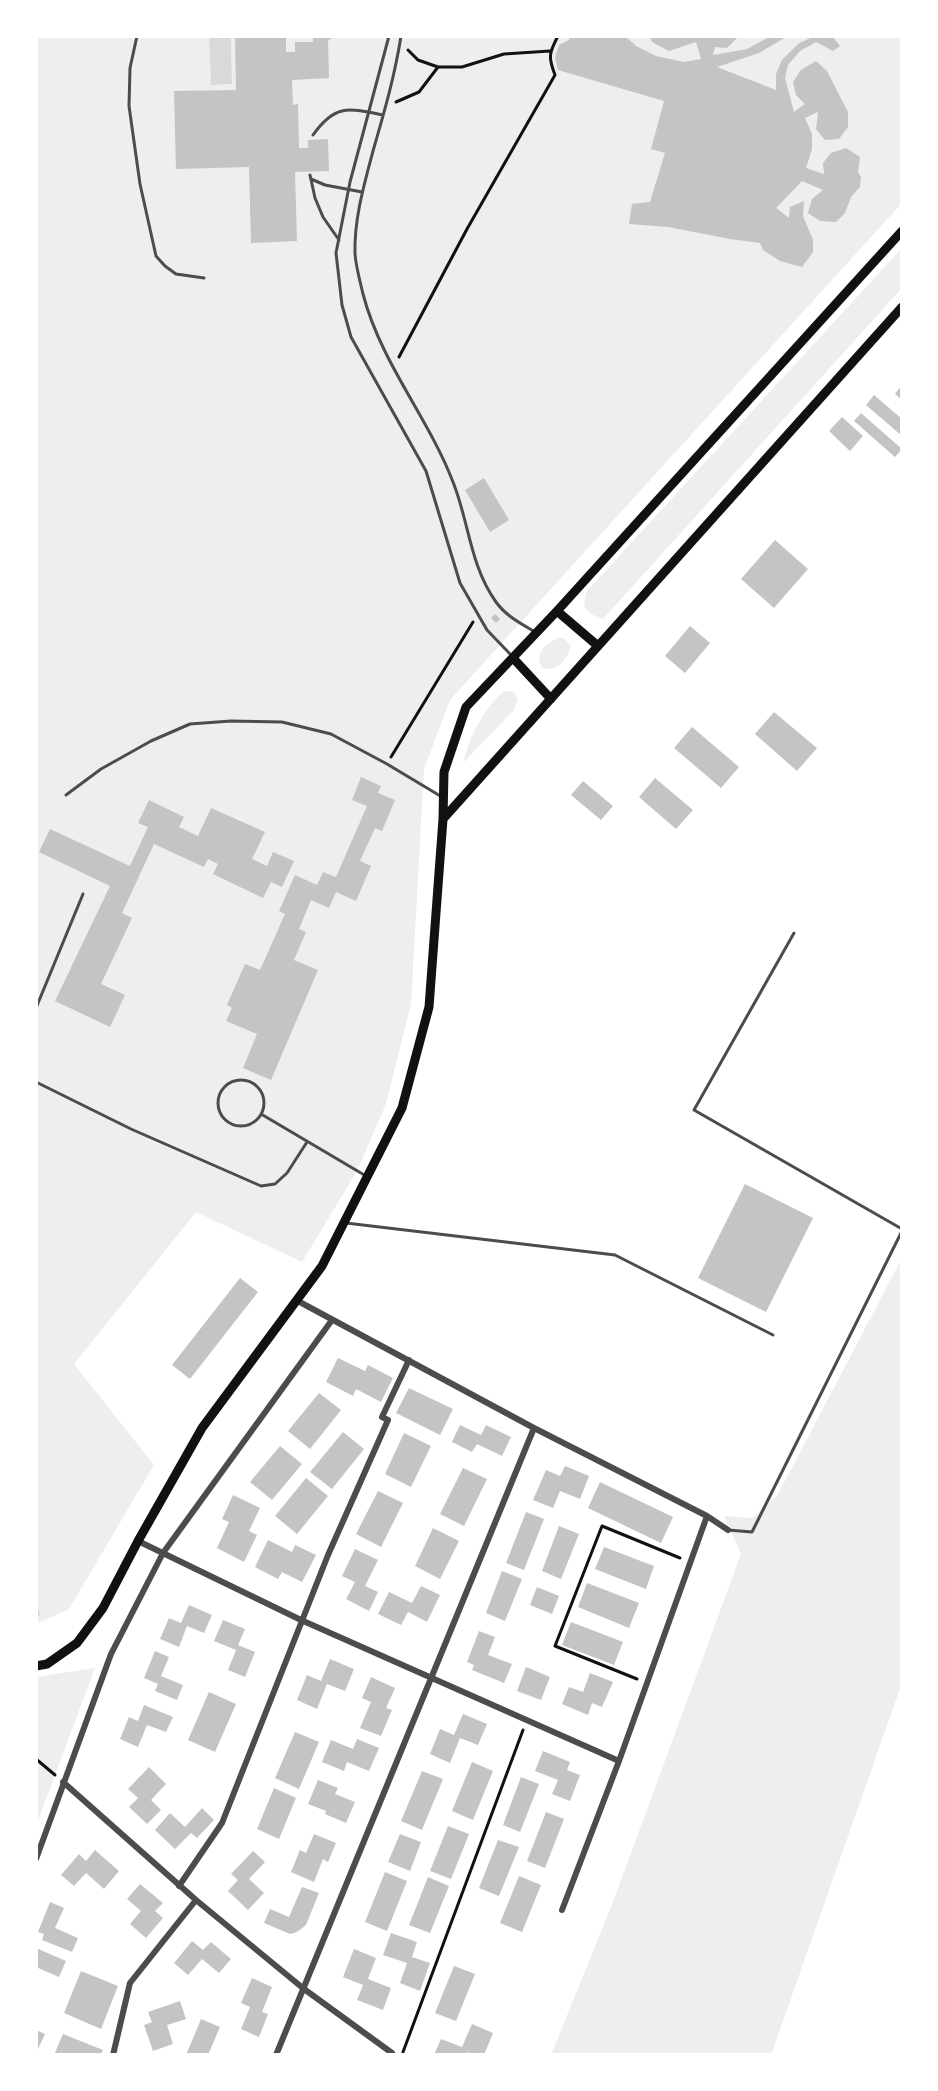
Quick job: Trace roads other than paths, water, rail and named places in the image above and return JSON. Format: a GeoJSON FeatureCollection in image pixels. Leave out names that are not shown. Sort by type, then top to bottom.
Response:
{"type":"FeatureCollection","features":[{"type":"Feature","properties":{"kind":"main road"},"geometry":{"type":"LineString","coordinates":[[36,1666],[47,1664],[77,1643],[103,1608],[202,1428],[322,1266],[402,1108],[429,1007],[443,819],[444,772],[466,707],[557,611],[902,231]]}},
{"type":"Feature","properties":{"kind":"main road"},"geometry":{"type":"LineString","coordinates":[[443,819],[902,307]]}},
{"type":"Feature","properties":{"kind":"main road"},"geometry":{"type":"LineString","coordinates":[[557,611],[598,646]]}},
{"type":"Feature","properties":{"kind":"main road"},"geometry":{"type":"LineString","coordinates":[[513,658],[551,699]]}},
{"type":"Feature","properties":{"kind":"street"},"geometry":{"type":"LineString","coordinates":[[296,1300],[534,1428],[707,1516],[728,1530]]}},
{"type":"Feature","properties":{"kind":"street"},"geometry":{"type":"LineString","coordinates":[[36,1859],[111,1654],[163,1553],[332,1320]]}},
{"type":"Feature","properties":{"kind":"street"},"geometry":{"type":"LineString","coordinates":[[179,1886],[222,1823],[301,1620],[388,1420],[382,1416],[409,1360]]}},
{"type":"Feature","properties":{"kind":"street"},"geometry":{"type":"LineString","coordinates":[[276,2055],[534,1428]]}},
{"type":"Feature","properties":{"kind":"street"},"geometry":{"type":"LineString","coordinates":[[562,1910],[619,1761],[707,1516]]}},
{"type":"Feature","properties":{"kind":"street"},"geometry":{"type":"LineString","coordinates":[[138,1541],[301,1620],[619,1761]]}},
{"type":"Feature","properties":{"kind":"street"},"geometry":{"type":"LineString","coordinates":[[63,1782],[179,1886],[304,1989],[392,2053]]}},
{"type":"Feature","properties":{"kind":"street"},"geometry":{"type":"LineString","coordinates":[[113,2055],[130,1983],[196,1900]]}},
{"type":"Feature","properties":{"kind":"lane"},"geometry":{"type":"LineString","coordinates":[[137,36],[130,68],[129,106],[140,184],[156,256],[176,274],[204,278]]}},
{"type":"Feature","properties":{"kind":"lane"},"geometry":{"type":"LineString","coordinates":[[389,36],[349,190],[336,253],[342,305],[351,337],[426,471],[460,583],[487,630],[513,658]]}},
{"type":"Feature","properties":{"kind":"lane"},"geometry":{"type":"LineString","coordinates":[[402,36],[386,106],[362,192],[356,223],[355,255],[370,320],[393,370],[454,484],[477,569],[495,602],[507,616],[536,633]]}},
{"type":"Feature","properties":{"kind":"lane"},"geometry":{"type":"LineString","coordinates":[[313,135],[333,112],[348,110],[383,115]]}},
{"type":"Feature","properties":{"kind":"lane"},"geometry":{"type":"LineString","coordinates":[[339,240],[323,217],[310,177],[325,185],[362,192]]}},
{"type":"Feature","properties":{"kind":"lane"},"geometry":{"type":"LineString","coordinates":[[66,795],[101,769],[151,741],[190,724],[231,721],[282,722],[331,734],[443,798]]}},
{"type":"Feature","properties":{"kind":"lane"},"geometry":{"type":"LineString","coordinates":[[36,1008],[83,894]]}},
{"type":"Feature","properties":{"kind":"lane"},"geometry":{"type":"LineString","coordinates":[[728,1530],[752,1532],[902,1230],[693,1110],[794,933]]}},
{"type":"Feature","properties":{"kind":"lane"},"geometry":{"type":"LineString","coordinates":[[244,1080],[251,1083],[261,1093],[263,1107],[261,1114],[256,1120],[242,1126],[227,1122],[218,1108],[220,1093],[230,1083],[244,1080]]}},
{"type":"Feature","properties":{"kind":"lane"},"geometry":{"type":"LineString","coordinates":[[36,1082],[131,1129],[261,1186],[275,1184],[287,1173],[307,1142]]}},
{"type":"Feature","properties":{"kind":"lane"},"geometry":{"type":"LineString","coordinates":[[261,1114],[367,1177]]}},
{"type":"Feature","properties":{"kind":"lane"},"geometry":{"type":"LineString","coordinates":[[344,1223],[615,1255],[773,1335]]}},
{"type":"Feature","properties":{"kind":"waterway"},"geometry":{"type":"LineString","coordinates":[[36,1609],[38,1614]]}}]}
